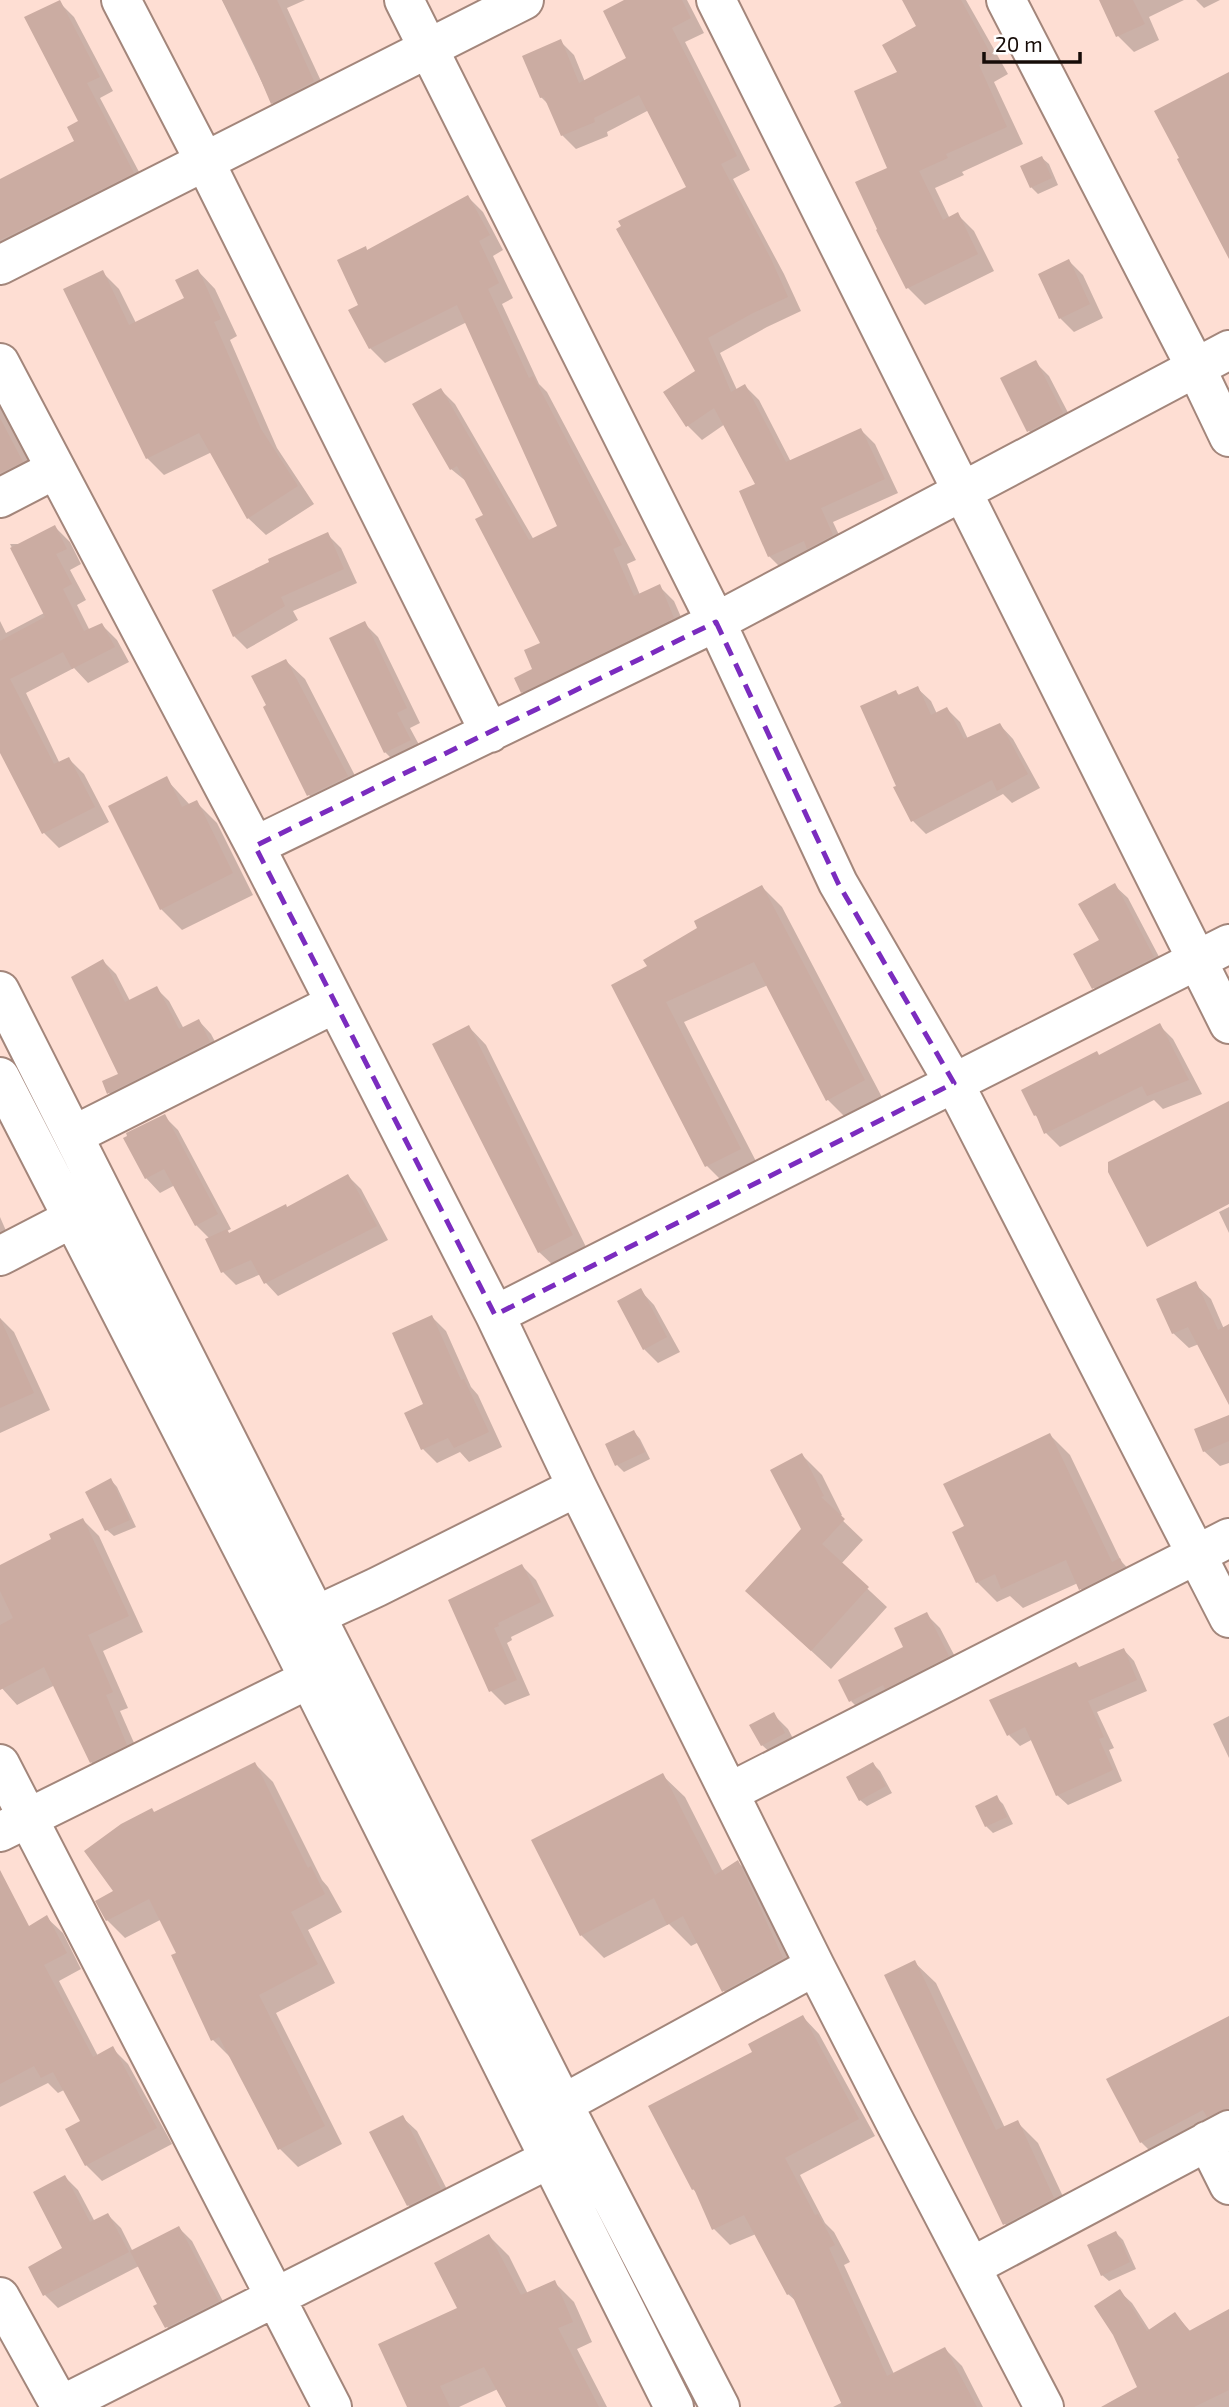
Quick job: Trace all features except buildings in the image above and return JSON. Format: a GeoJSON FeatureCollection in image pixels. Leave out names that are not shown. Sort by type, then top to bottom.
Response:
{"type":"FeatureCollection","features":[{"type":"Feature","properties":{"kind":"street"},"geometry":{"type":"LineString","coordinates":[[121,0],[204,160],[490,733]]}},
{"type":"Feature","properties":{"kind":"street"},"geometry":{"type":"LineString","coordinates":[[404,0],[716,622],[838,883],[954,1083],[1229,1618]]}},
{"type":"Feature","properties":{"kind":"street"},"geometry":{"type":"LineString","coordinates":[[0,265],[523,0]]}},
{"type":"Feature","properties":{"kind":"street"},"geometry":{"type":"LineString","coordinates":[[716,0],[964,491],[1213,953],[1229,1024]]}},
{"type":"Feature","properties":{"kind":"street"},"geometry":{"type":"LineString","coordinates":[[1006,0],[1229,437]]}},
{"type":"Feature","properties":{"kind":"street"},"geometry":{"type":"LineString","coordinates":[[254,846],[716,622],[1229,350]]}},
{"type":"Feature","properties":{"kind":"street"},"geometry":{"type":"LineString","coordinates":[[0,363],[254,846],[495,1315],[577,1487],[816,1966],[1044,2407]]}},
{"type":"Feature","properties":{"kind":"street"},"geometry":{"type":"LineString","coordinates":[[0,498],[56,469]]}},
{"type":"Feature","properties":{"kind":"street"},"geometry":{"type":"LineString","coordinates":[[495,1315],[1213,953]]}},
{"type":"Feature","properties":{"kind":"street"},"geometry":{"type":"LineString","coordinates":[[0,991],[563,2104],[720,2407]]}},
{"type":"Feature","properties":{"kind":"street"},"geometry":{"type":"LineString","coordinates":[[74,1135],[334,1004]]}},
{"type":"Feature","properties":{"kind":"street"},"geometry":{"type":"LineString","coordinates":[[0,1077],[309,1679],[674,2407]]}},
{"type":"Feature","properties":{"kind":"street"},"geometry":{"type":"LineString","coordinates":[[0,1256],[71,1219]]}},
{"type":"Feature","properties":{"kind":"street"},"geometry":{"type":"LineString","coordinates":[[317,1615],[577,1487]]}},
{"type":"Feature","properties":{"kind":"street"},"geometry":{"type":"LineString","coordinates":[[730,1792],[1229,1538]]}},
{"type":"Feature","properties":{"kind":"street"},"geometry":{"type":"LineString","coordinates":[[13,1825],[309,1679]]}},
{"type":"Feature","properties":{"kind":"street"},"geometry":{"type":"LineString","coordinates":[[0,1763],[13,1825],[332,2407]]}},
{"type":"Feature","properties":{"kind":"street"},"geometry":{"type":"LineString","coordinates":[[563,2104],[816,1966]]}},
{"type":"Feature","properties":{"kind":"street"},"geometry":{"type":"LineString","coordinates":[[971,2267],[1218,2136],[1229,2185]]}},
{"type":"Feature","properties":{"kind":"street"},"geometry":{"type":"LineString","coordinates":[[0,2297],[60,2407],[549,2159]]}},
{"type":"Feature","properties":{"kind":"highlighted area"},"geometry":{"type":"Polygon","coordinates":[[[716,622],[838,883],[954,1083],[495,1315],[255,846],[716,622]]]}}]}
